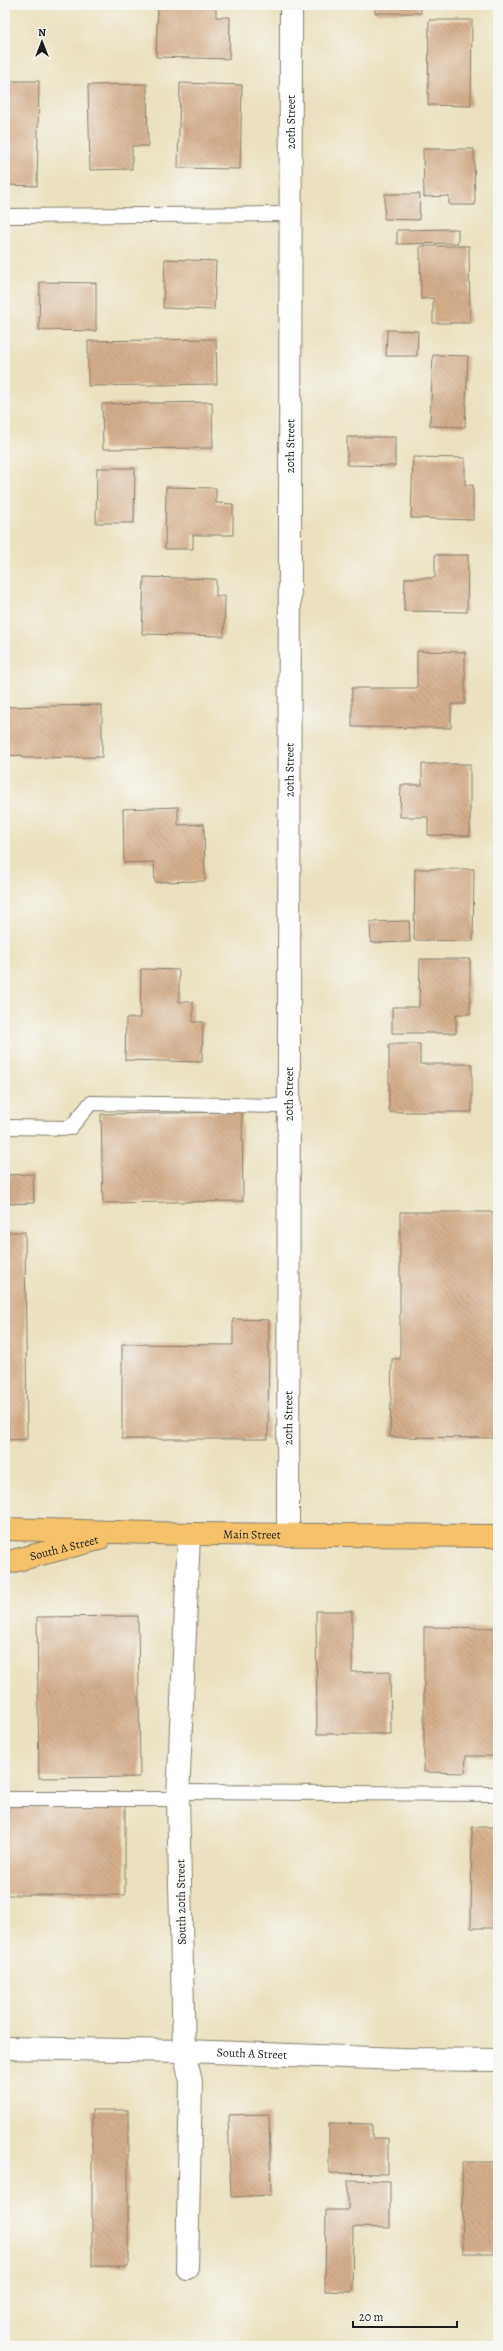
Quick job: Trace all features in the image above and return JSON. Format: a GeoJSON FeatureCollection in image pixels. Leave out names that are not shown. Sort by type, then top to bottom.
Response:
{"type":"FeatureCollection","features":[{"type":"Feature","properties":{"kind":"main road","name":"Main Street"},"geometry":{"type":"LineString","coordinates":[[5,1529],[288,1536],[498,1536]]}},
{"type":"Feature","properties":{"kind":"main road","name":"South A Street"},"geometry":{"type":"LineString","coordinates":[[5,1563],[123,1533]]}},
{"type":"Feature","properties":{"kind":"street","name":"20th Street"},"geometry":{"type":"LineString","coordinates":[[288,1536],[292,5]]}},
{"type":"Feature","properties":{"kind":"street","name":"South 20th Street"},"geometry":{"type":"LineString","coordinates":[[187,2268],[191,2082],[184,2051],[178,1795],[189,1534]]}},
{"type":"Feature","properties":{"kind":"street","name":"South A Street"},"geometry":{"type":"LineString","coordinates":[[5,2048],[184,2051],[401,2060],[498,2060]]}},
{"type":"Feature","properties":{"kind":"lane"},"geometry":{"type":"LineString","coordinates":[[5,216],[291,214]]}},
{"type":"Feature","properties":{"kind":"lane"},"geometry":{"type":"LineString","coordinates":[[5,1127],[70,1128],[91,1103],[289,1106]]}},
{"type":"Feature","properties":{"kind":"lane"},"geometry":{"type":"LineString","coordinates":[[5,1799],[178,1795],[498,1794]]}},
{"type":"Feature","properties":{"kind":"building"},"geometry":{"type":"Polygon","coordinates":[[[158,5],[216,5],[216,17],[230,17],[229,59],[156,57],[158,5]]]}},
{"type":"Feature","properties":{"kind":"building"},"geometry":{"type":"Polygon","coordinates":[[[375,5],[421,5],[421,13],[375,13],[375,5]]]}},
{"type":"Feature","properties":{"kind":"building"},"geometry":{"type":"Polygon","coordinates":[[[429,20],[472,20],[471,106],[428,105],[429,20]]]}},
{"type":"Feature","properties":{"kind":"building"},"geometry":{"type":"Polygon","coordinates":[[[5,81],[39,81],[37,186],[5,185],[5,81]]]}},
{"type":"Feature","properties":{"kind":"building"},"geometry":{"type":"Polygon","coordinates":[[[180,83],[242,85],[240,169],[178,168],[180,83]]]}},
{"type":"Feature","properties":{"kind":"building"},"geometry":{"type":"Polygon","coordinates":[[[147,84],[148,146],[132,146],[132,169],[90,170],[88,85],[147,84]]]}},
{"type":"Feature","properties":{"kind":"building"},"geometry":{"type":"Polygon","coordinates":[[[423,149],[474,149],[475,205],[449,205],[449,196],[424,197],[423,149]]]}},
{"type":"Feature","properties":{"kind":"building"},"geometry":{"type":"Polygon","coordinates":[[[385,194],[420,194],[419,220],[384,219],[385,194]]]}},
{"type":"Feature","properties":{"kind":"building"},"geometry":{"type":"Polygon","coordinates":[[[458,229],[458,243],[397,244],[397,230],[458,229]]]}},
{"type":"Feature","properties":{"kind":"building"},"geometry":{"type":"Polygon","coordinates":[[[420,246],[469,246],[470,323],[433,323],[433,298],[421,299],[420,246]]]}},
{"type":"Feature","properties":{"kind":"building"},"geometry":{"type":"Polygon","coordinates":[[[165,259],[216,261],[214,310],[163,308],[165,259]]]}},
{"type":"Feature","properties":{"kind":"building"},"geometry":{"type":"Polygon","coordinates":[[[40,282],[96,283],[96,331],[39,330],[40,282]]]}},
{"type":"Feature","properties":{"kind":"building"},"geometry":{"type":"Polygon","coordinates":[[[387,330],[418,331],[417,356],[386,356],[387,330]]]}},
{"type":"Feature","properties":{"kind":"building"},"geometry":{"type":"Polygon","coordinates":[[[216,339],[217,384],[88,386],[88,341],[216,339]]]}},
{"type":"Feature","properties":{"kind":"building"},"geometry":{"type":"Polygon","coordinates":[[[433,355],[468,356],[465,427],[430,426],[433,355]]]}},
{"type":"Feature","properties":{"kind":"building"},"geometry":{"type":"Polygon","coordinates":[[[212,402],[213,448],[103,449],[102,404],[212,402]]]}},
{"type":"Feature","properties":{"kind":"building"},"geometry":{"type":"Polygon","coordinates":[[[347,437],[395,437],[395,466],[347,465],[347,437]]]}},
{"type":"Feature","properties":{"kind":"building"},"geometry":{"type":"Polygon","coordinates":[[[413,457],[465,458],[465,485],[473,485],[473,520],[411,518],[413,457]]]}},
{"type":"Feature","properties":{"kind":"building"},"geometry":{"type":"Polygon","coordinates":[[[97,468],[135,468],[134,523],[96,523],[97,468]]]}},
{"type":"Feature","properties":{"kind":"building"},"geometry":{"type":"Polygon","coordinates":[[[166,487],[216,488],[216,503],[233,504],[233,535],[193,535],[193,549],[165,549],[166,487]]]}},
{"type":"Feature","properties":{"kind":"building"},"geometry":{"type":"Polygon","coordinates":[[[435,555],[468,555],[467,612],[404,611],[405,578],[435,578],[435,555]]]}},
{"type":"Feature","properties":{"kind":"building"},"geometry":{"type":"Polygon","coordinates":[[[144,577],[216,579],[216,596],[225,596],[224,636],[142,634],[144,577]]]}},
{"type":"Feature","properties":{"kind":"building"},"geometry":{"type":"Polygon","coordinates":[[[417,651],[465,652],[465,704],[451,704],[451,728],[352,727],[352,688],[417,688],[417,651]]]}},
{"type":"Feature","properties":{"kind":"building"},"geometry":{"type":"Polygon","coordinates":[[[102,705],[102,757],[22,758],[22,755],[5,756],[5,707],[102,705]]]}},
{"type":"Feature","properties":{"kind":"building"},"geometry":{"type":"Polygon","coordinates":[[[422,764],[470,764],[470,836],[428,835],[428,817],[400,817],[401,785],[422,785],[422,764]]]}},
{"type":"Feature","properties":{"kind":"building"},"geometry":{"type":"Polygon","coordinates":[[[178,807],[178,825],[204,824],[205,881],[155,882],[154,862],[124,863],[123,809],[178,807]]]}},
{"type":"Feature","properties":{"kind":"building"},"geometry":{"type":"Polygon","coordinates":[[[415,869],[474,869],[473,941],[414,940],[415,869]]]}},
{"type":"Feature","properties":{"kind":"building"},"geometry":{"type":"Polygon","coordinates":[[[409,921],[410,942],[371,943],[370,922],[409,921]]]}},
{"type":"Feature","properties":{"kind":"building"},"geometry":{"type":"Polygon","coordinates":[[[420,959],[470,959],[470,1014],[456,1014],[456,1033],[392,1033],[392,1007],[419,1007],[420,959]]]}},
{"type":"Feature","properties":{"kind":"building"},"geometry":{"type":"Polygon","coordinates":[[[141,969],[179,970],[179,1002],[193,1002],[193,1022],[203,1022],[202,1062],[125,1060],[126,1018],[140,1018],[141,969]]]}},
{"type":"Feature","properties":{"kind":"building"},"geometry":{"type":"Polygon","coordinates":[[[389,1044],[420,1044],[420,1064],[472,1064],[472,1112],[389,1112],[389,1044]]]}},
{"type":"Feature","properties":{"kind":"building"},"geometry":{"type":"Polygon","coordinates":[[[242,1112],[243,1201],[103,1203],[101,1114],[242,1112]]]}},
{"type":"Feature","properties":{"kind":"building"},"geometry":{"type":"Polygon","coordinates":[[[33,1174],[34,1203],[5,1204],[5,1175],[33,1174]]]}},
{"type":"Feature","properties":{"kind":"building"},"geometry":{"type":"Polygon","coordinates":[[[400,1212],[498,1212],[498,1438],[390,1437],[392,1359],[400,1359],[400,1212]]]}},
{"type":"Feature","properties":{"kind":"building"},"geometry":{"type":"Polygon","coordinates":[[[5,1232],[25,1232],[27,1439],[5,1440],[5,1232]]]}},
{"type":"Feature","properties":{"kind":"building"},"geometry":{"type":"Polygon","coordinates":[[[233,1319],[269,1320],[268,1439],[122,1439],[122,1344],[233,1345],[233,1319]]]}},
{"type":"Feature","properties":{"kind":"building"},"geometry":{"type":"Polygon","coordinates":[[[316,1611],[352,1611],[352,1672],[390,1671],[391,1734],[317,1734],[316,1611]]]}},
{"type":"Feature","properties":{"kind":"building"},"geometry":{"type":"Polygon","coordinates":[[[138,1616],[140,1777],[39,1778],[37,1617],[138,1616]]]}},
{"type":"Feature","properties":{"kind":"building"},"geometry":{"type":"Polygon","coordinates":[[[424,1627],[498,1628],[498,1756],[466,1756],[465,1773],[424,1772],[424,1627]]]}},
{"type":"Feature","properties":{"kind":"building"},"geometry":{"type":"Polygon","coordinates":[[[5,1806],[125,1806],[125,1895],[5,1895],[5,1806]]]}},
{"type":"Feature","properties":{"kind":"building"},"geometry":{"type":"Polygon","coordinates":[[[472,1827],[498,1827],[498,1928],[471,1928],[472,1827]]]}},
{"type":"Feature","properties":{"kind":"building"},"geometry":{"type":"Polygon","coordinates":[[[92,2110],[128,2110],[128,2266],[92,2266],[92,2110]]]}},
{"type":"Feature","properties":{"kind":"building"},"geometry":{"type":"Polygon","coordinates":[[[269,2114],[271,2195],[231,2197],[228,2115],[269,2114]]]}},
{"type":"Feature","properties":{"kind":"building"},"geometry":{"type":"Polygon","coordinates":[[[329,2123],[372,2124],[372,2138],[388,2138],[388,2174],[329,2173],[329,2123]]]}},
{"type":"Feature","properties":{"kind":"building"},"geometry":{"type":"Polygon","coordinates":[[[462,2162],[498,2162],[498,2253],[463,2253],[462,2162]]]}},
{"type":"Feature","properties":{"kind":"building"},"geometry":{"type":"Polygon","coordinates":[[[348,2180],[390,2181],[390,2228],[353,2227],[352,2292],[325,2291],[326,2210],[348,2210],[348,2180]]]}}]}
